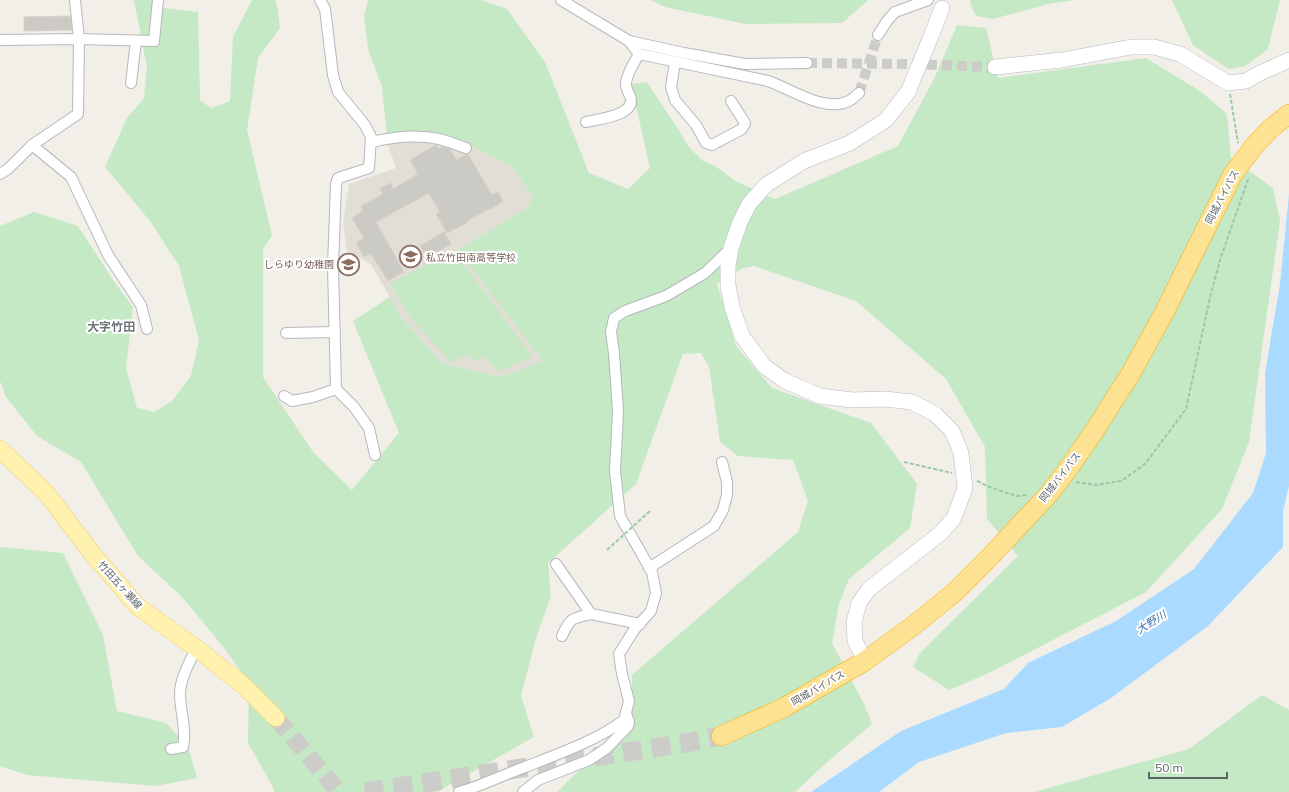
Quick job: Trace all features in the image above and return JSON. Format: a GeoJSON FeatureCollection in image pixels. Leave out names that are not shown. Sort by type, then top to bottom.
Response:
{"type":"FeatureCollection","features":[{"type":"Feature","properties":{"kind":"highway","name":"岡城バイパス"},"geometry":{"type":"LineString","coordinates":[[721,736],[783,708],[865,661],[913,626],[955,592],[986,562],[1049,494],[1093,433],[1131,373],[1164,313],[1233,174],[1270,129],[1289,114]]}},
{"type":"Feature","properties":{"kind":"main road","name":"竹田五ヶ瀬線"},"geometry":{"type":"LineString","coordinates":[[0,449],[47,494],[91,552],[137,606],[196,648],[243,686],[276,718]]}},
{"type":"Feature","properties":{"kind":"street"},"geometry":{"type":"LineString","coordinates":[[0,174],[8,169],[32,145],[78,114],[79,39],[75,0]]}},
{"type":"Feature","properties":{"kind":"street"},"geometry":{"type":"LineString","coordinates":[[0,40],[79,39],[154,41],[158,0]]}},
{"type":"Feature","properties":{"kind":"street"},"geometry":{"type":"LineString","coordinates":[[320,0],[325,9],[333,75],[338,92],[365,125],[371,137],[369,168],[338,178],[336,184],[333,267],[336,389],[354,407],[369,428],[375,455]]}},
{"type":"Feature","properties":{"kind":"street"},"geometry":{"type":"LineString","coordinates":[[561,0],[630,40],[684,53],[745,64],[806,62]]}},
{"type":"Feature","properties":{"kind":"street"},"geometry":{"type":"LineString","coordinates":[[878,35],[895,12],[928,0]]}},
{"type":"Feature","properties":{"kind":"street"},"geometry":{"type":"LineString","coordinates":[[865,661],[855,641],[854,622],[859,603],[869,589],[941,533],[954,518],[965,488],[961,454],[952,431],[935,414],[912,402],[885,399],[852,400],[820,396],[785,381],[764,366],[742,336],[732,307],[728,285],[728,266],[731,248],[740,222],[749,204],[766,185],[804,162],[850,143],[886,120],[908,92],[944,4]]}},
{"type":"Feature","properties":{"kind":"street"},"geometry":{"type":"LineString","coordinates":[[131,83],[136,40]]}},
{"type":"Feature","properties":{"kind":"street"},"geometry":{"type":"LineString","coordinates":[[630,40],[639,54],[768,81],[817,102],[840,104],[850,100],[859,92]]}},
{"type":"Feature","properties":{"kind":"street"},"geometry":{"type":"LineString","coordinates":[[995,67],[1062,60],[1131,47],[1154,47],[1180,54],[1228,83],[1246,81],[1289,60]]}},
{"type":"Feature","properties":{"kind":"street"},"geometry":{"type":"LineString","coordinates":[[586,122],[624,112],[629,108],[631,100],[626,84],[628,74],[639,54]]}},
{"type":"Feature","properties":{"kind":"street"},"geometry":{"type":"LineString","coordinates":[[675,62],[671,87],[675,100],[696,125],[706,143],[712,146],[742,129],[745,123],[731,101]]}},
{"type":"Feature","properties":{"kind":"street"},"geometry":{"type":"LineString","coordinates":[[371,142],[391,137],[420,137],[440,139],[466,148]]}},
{"type":"Feature","properties":{"kind":"street"},"geometry":{"type":"LineString","coordinates":[[32,145],[71,177],[108,255],[141,305],[148,329]]}},
{"type":"Feature","properties":{"kind":"street"},"geometry":{"type":"LineString","coordinates":[[459,792],[596,738],[624,720],[629,701],[622,674],[619,654],[634,630],[652,611],[656,593],[652,572],[620,516],[615,472],[618,412],[611,332],[614,318],[625,310],[666,296],[705,273],[731,248]]}},
{"type":"Feature","properties":{"kind":"street"},"geometry":{"type":"LineString","coordinates":[[286,333],[335,332]]}},
{"type":"Feature","properties":{"kind":"street"},"geometry":{"type":"LineString","coordinates":[[284,396],[292,401],[313,397],[336,389]]}},
{"type":"Feature","properties":{"kind":"street"},"geometry":{"type":"LineString","coordinates":[[649,568],[714,526],[723,510],[727,495],[727,482],[722,462]]}},
{"type":"Feature","properties":{"kind":"street"},"geometry":{"type":"LineString","coordinates":[[556,564],[591,614]]}},
{"type":"Feature","properties":{"kind":"street"},"geometry":{"type":"LineString","coordinates":[[562,636],[568,622],[575,618],[591,614],[640,624]]}},
{"type":"Feature","properties":{"kind":"street"},"geometry":{"type":"LineString","coordinates":[[170,750],[183,746],[185,738],[180,694],[183,676],[196,648]]}},
{"type":"Feature","properties":{"kind":"street"},"geometry":{"type":"LineString","coordinates":[[523,792],[538,780],[589,760],[607,748],[628,726],[629,722],[626,713]]}},
{"type":"Feature","properties":{"kind":"path"},"geometry":{"type":"LineString","coordinates":[[1074,481],[1096,485],[1121,481],[1146,464],[1186,408],[1211,293],[1219,264],[1250,178],[1241,163],[1228,83]]}},
{"type":"Feature","properties":{"kind":"path"},"geometry":{"type":"LineString","coordinates":[[904,462],[963,475],[992,488],[1017,496],[1049,494]]}},
{"type":"Feature","properties":{"kind":"path"},"geometry":{"type":"LineString","coordinates":[[607,550],[650,511]]}},
{"type":"Feature","properties":{"kind":"shaded area","name":"私立竹田南高等学校"},"geometry":{"type":"Polygon","coordinates":[[[433,140],[468,145],[510,165],[533,196],[527,208],[458,250],[544,361],[500,377],[442,363],[401,317],[371,264],[347,251],[343,223],[349,184],[396,168],[388,145],[433,140]]]}},
{"type":"Feature","properties":{"kind":"green space"},"geometry":{"type":"Polygon","coordinates":[[[134,0],[156,0],[155,7],[198,12],[200,100],[211,108],[230,101],[233,37],[252,0],[276,0],[280,28],[258,58],[247,130],[272,235],[263,249],[263,377],[313,452],[352,490],[399,433],[353,321],[390,297],[401,317],[442,363],[500,377],[543,361],[458,250],[527,208],[533,196],[510,165],[469,145],[433,140],[388,145],[382,87],[368,49],[364,16],[368,0],[481,0],[507,9],[545,62],[589,173],[628,189],[650,168],[631,84],[647,82],[688,146],[703,161],[715,166],[737,182],[775,199],[898,146],[935,77],[957,25],[986,28],[998,78],[1146,58],[1200,91],[1227,114],[1231,158],[1273,188],[1280,220],[1249,442],[1222,509],[1146,592],[991,672],[949,690],[913,667],[920,653],[1018,556],[987,519],[985,447],[946,379],[856,301],[754,266],[743,268],[717,284],[736,346],[772,388],[871,423],[917,484],[910,528],[849,579],[839,604],[832,643],[865,706],[872,724],[795,792],[557,792],[577,772],[632,729],[632,675],[798,532],[808,501],[793,460],[738,456],[720,442],[709,367],[701,353],[683,354],[636,484],[548,563],[551,596],[536,638],[521,696],[534,737],[437,792],[274,792],[274,789],[248,743],[249,683],[225,649],[182,597],[138,556],[81,462],[37,436],[6,397],[0,381],[0,226],[34,212],[78,226],[115,283],[133,307],[126,368],[137,408],[154,412],[172,401],[191,376],[199,340],[179,266],[150,221],[105,167],[127,118],[144,98],[147,68],[134,0]]]}},
{"type":"Feature","properties":{"kind":"green space"},"geometry":{"type":"Polygon","coordinates":[[[651,0],[868,0],[842,23],[746,24],[665,7],[651,0]]]}},
{"type":"Feature","properties":{"kind":"green space"},"geometry":{"type":"Polygon","coordinates":[[[971,0],[1076,0],[1048,4],[993,19],[976,16],[970,3],[971,0]]]}},
{"type":"Feature","properties":{"kind":"green space"},"geometry":{"type":"Polygon","coordinates":[[[1172,0],[1280,0],[1268,49],[1245,66],[1229,69],[1193,45],[1172,0]]]}},
{"type":"Feature","properties":{"kind":"green space"},"geometry":{"type":"Polygon","coordinates":[[[453,250],[533,357],[499,371],[484,357],[475,361],[466,355],[451,362],[412,319],[390,284],[453,250]]]}},
{"type":"Feature","properties":{"kind":"green space"},"geometry":{"type":"Polygon","coordinates":[[[0,547],[63,553],[103,635],[117,711],[166,723],[188,747],[197,778],[156,786],[27,775],[0,766],[0,547]]]}},
{"type":"Feature","properties":{"kind":"green space"},"geometry":{"type":"Polygon","coordinates":[[[1262,695],[1289,710],[1289,792],[1034,792],[1189,749],[1262,695]]]}},
{"type":"Feature","properties":{"kind":"water","name":"大野川"},"geometry":{"type":"Polygon","coordinates":[[[1289,194],[1289,486],[1283,511],[1283,547],[1208,626],[1111,698],[1062,727],[1006,733],[919,762],[879,792],[811,792],[901,731],[1004,689],[1028,663],[1116,621],[1194,569],[1253,493],[1266,453],[1265,373],[1280,284],[1289,194]]]}},
{"type":"Feature","properties":{"kind":"building"},"geometry":{"type":"Polygon","coordinates":[[[70,16],[72,30],[24,31],[24,17],[70,16]]]}},
{"type":"Feature","properties":{"kind":"building"},"geometry":{"type":"Polygon","coordinates":[[[436,145],[438,149],[442,147],[450,149],[456,160],[468,154],[492,195],[498,192],[503,201],[447,233],[436,214],[440,212],[429,193],[376,222],[404,272],[388,281],[371,254],[364,257],[356,243],[364,238],[352,218],[363,211],[361,206],[383,194],[380,188],[391,183],[393,189],[418,174],[410,160],[436,145]]]}},
{"type":"Feature","properties":{"kind":"building"},"geometry":{"type":"Polygon","coordinates":[[[444,232],[451,244],[427,258],[420,246],[444,232]]]}},
{"type":"Feature","properties":{"kind":"tunnel"},"geometry":{"type":"LineString","coordinates":[[859,93],[878,35]]}},
{"type":"Feature","properties":{"kind":"tunnel"},"geometry":{"type":"LineString","coordinates":[[807,63],[995,67]]}},
{"type":"Feature","properties":{"kind":"tunnel"},"geometry":{"type":"LineString","coordinates":[[276,718],[339,792]]}},
{"type":"Feature","properties":{"kind":"tunnel"},"geometry":{"type":"LineString","coordinates":[[365,792],[686,743],[721,736]]}},
{"type":"Feature","properties":{"kind":"place","name":"私立竹田南高等学校"},"geometry":{"type":"Point","coordinates":[411,257]}},
{"type":"Feature","properties":{"kind":"place","name":"しらゆり幼稚園"},"geometry":{"type":"Point","coordinates":[349,264]}},
{"type":"Feature","properties":{"kind":"district","name":"大字竹田"},"geometry":{"type":"Point","coordinates":[111,326]}}]}
